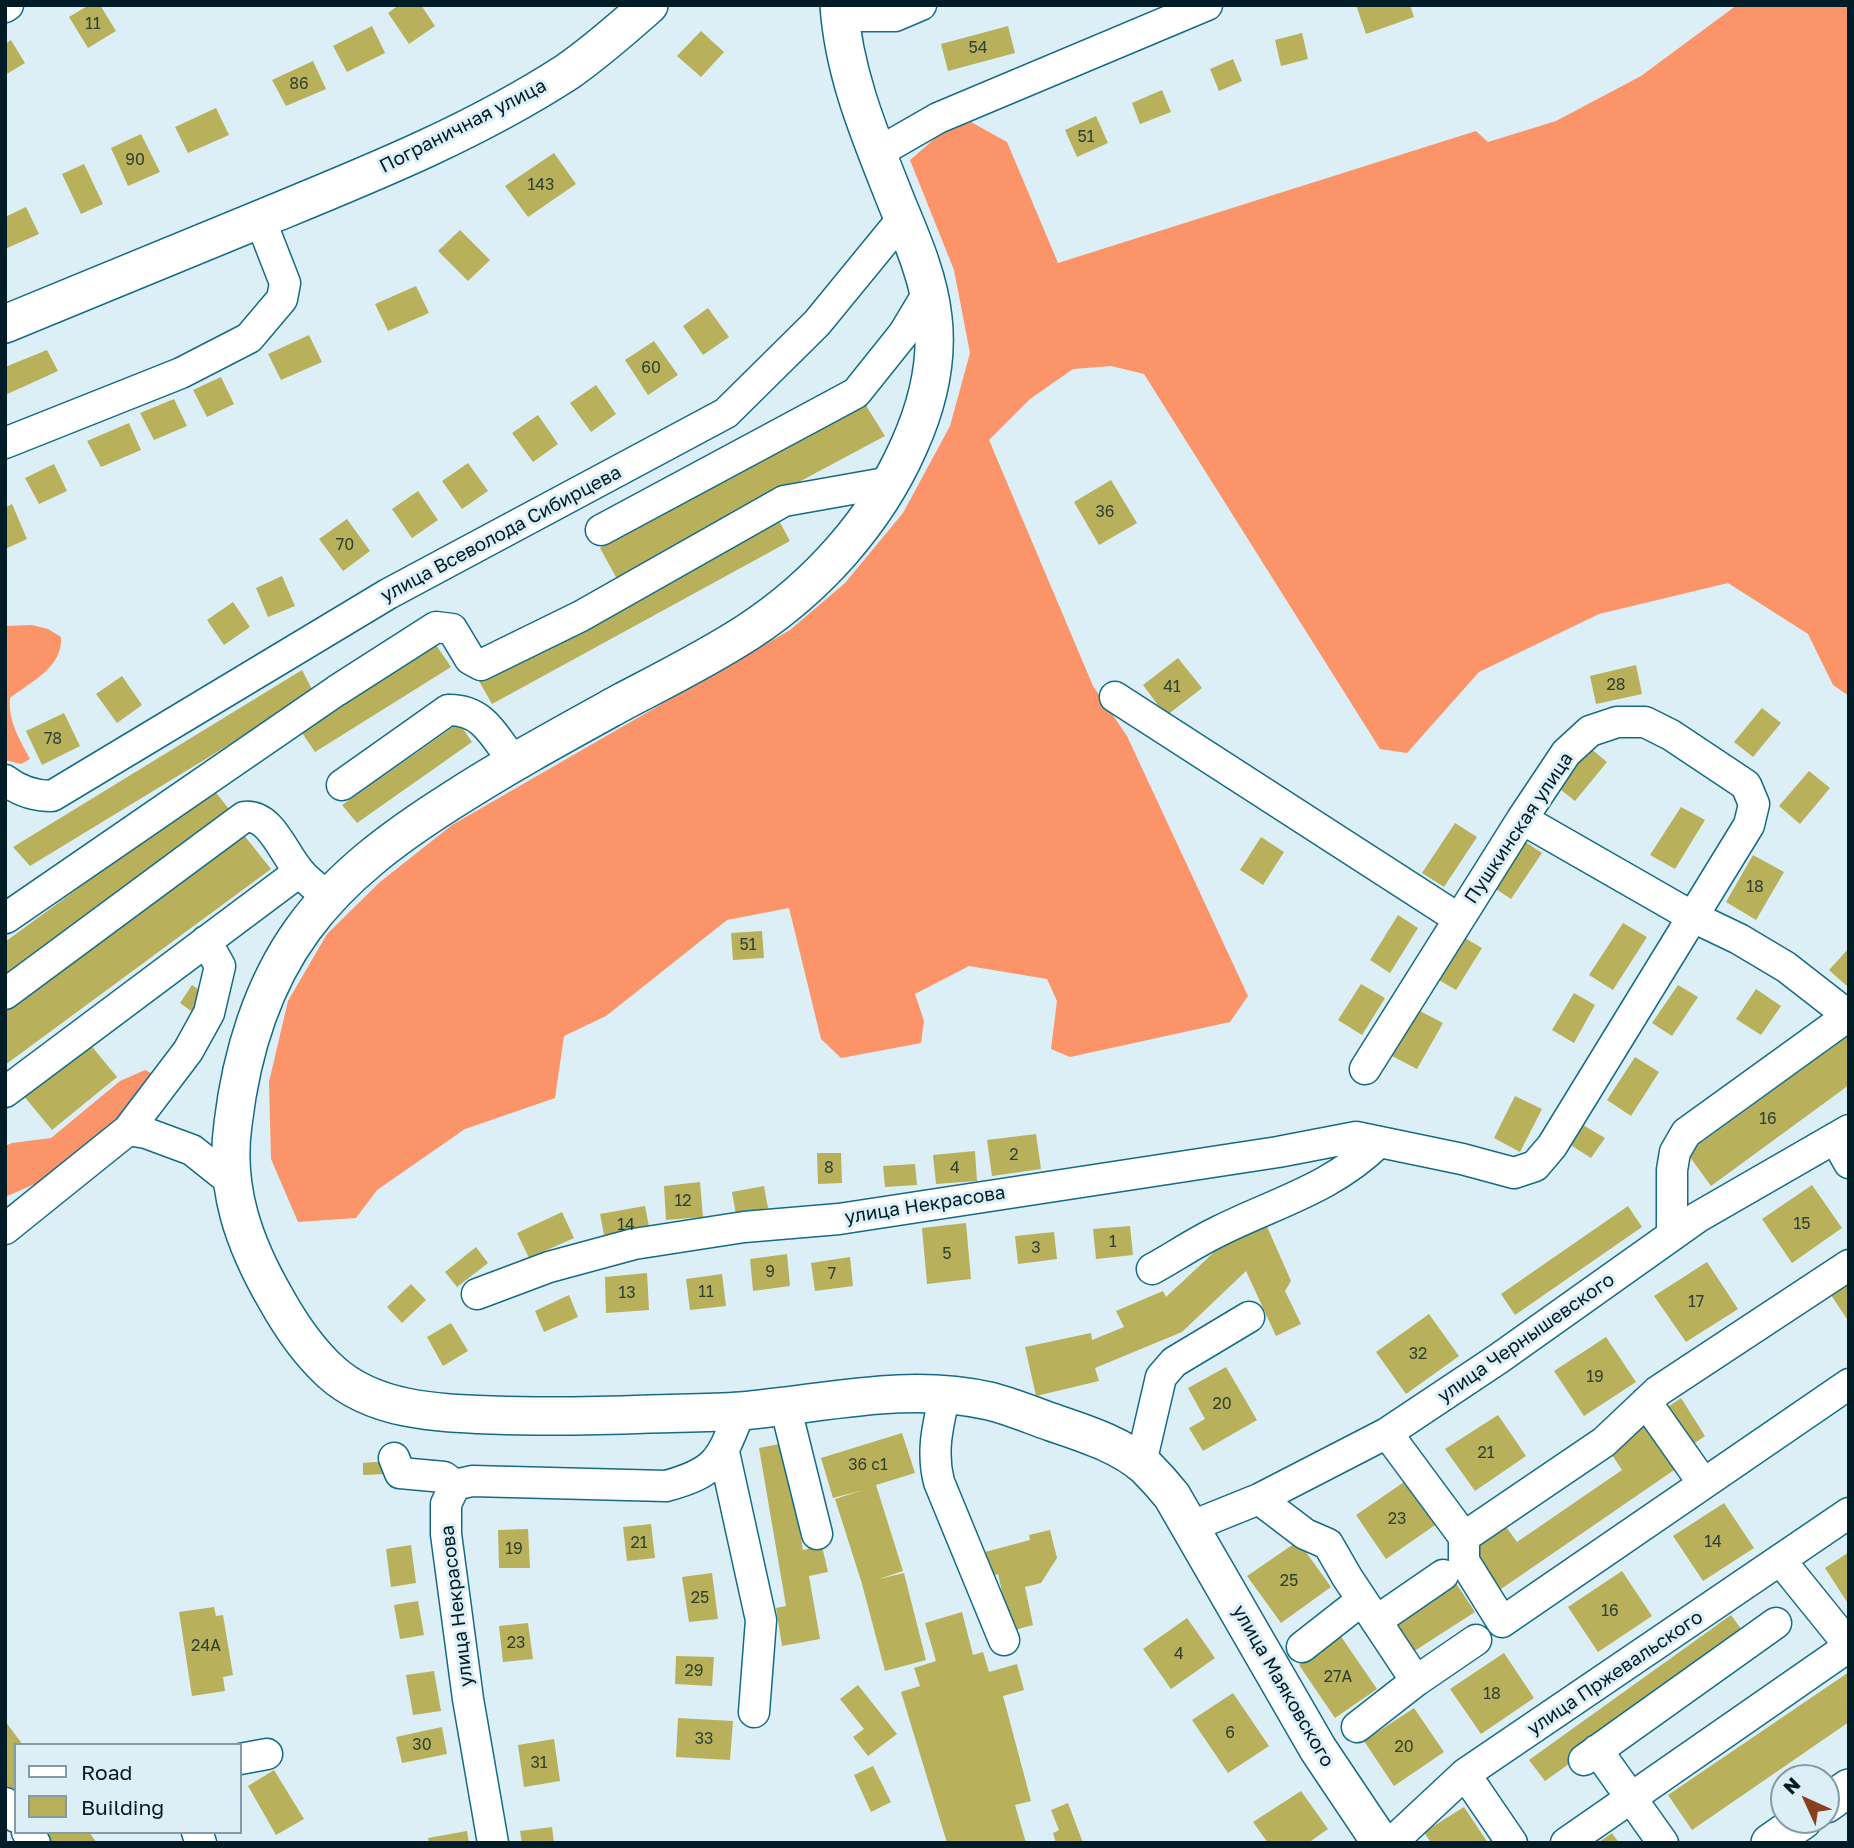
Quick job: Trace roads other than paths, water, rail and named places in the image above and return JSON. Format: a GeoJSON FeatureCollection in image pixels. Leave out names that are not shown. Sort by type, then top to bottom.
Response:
{"type":"FeatureCollection","features":[{"type":"Feature","properties":{"kind":"main road","name":"Пограничная улица"},"geometry":{"type":"LineString","coordinates":[[5,324],[393,164],[506,108],[568,71],[614,37],[649,5]]}},
{"type":"Feature","properties":{"kind":"main road","name":"улица Маяковского"},"geometry":{"type":"LineString","coordinates":[[839,11],[845,60],[857,103],[920,260],[928,293],[934,337],[931,374],[925,406],[909,445],[891,482],[863,525],[832,562],[797,594],[753,629],[702,660],[513,761],[387,844],[329,898],[303,928],[281,962],[249,1041],[236,1095],[229,1149],[231,1181],[246,1242],[289,1321],[314,1356],[338,1379],[363,1395],[404,1408],[463,1414],[549,1417],[740,1411],[888,1393],[945,1394],[993,1401],[1094,1437],[1141,1462],[1172,1496],[1192,1526],[1318,1749],[1381,1842]]}},
{"type":"Feature","properties":{"kind":"street"},"geometry":{"type":"LineString","coordinates":[[839,11],[895,16],[921,5]]}},
{"type":"Feature","properties":{"kind":"street"},"geometry":{"type":"LineString","coordinates":[[877,153],[938,118],[1207,5]]}},
{"type":"Feature","properties":{"kind":"street","name":"улица Всеволода Сибирцева"},"geometry":{"type":"LineString","coordinates":[[5,780],[15,788],[41,796],[52,796],[388,594],[726,413],[817,323],[903,218]]}},
{"type":"Feature","properties":{"kind":"street"},"geometry":{"type":"LineString","coordinates":[[5,443],[181,373],[249,338],[282,299],[285,283],[260,219]]}},
{"type":"Feature","properties":{"kind":"street"},"geometry":{"type":"LineString","coordinates":[[601,530],[856,393],[904,333],[928,293]]}},
{"type":"Feature","properties":{"kind":"street"},"geometry":{"type":"LineString","coordinates":[[6,918],[336,691],[436,627],[452,628],[470,659],[481,665],[581,616],[784,501],[891,482]]}},
{"type":"Feature","properties":{"kind":"street","name":"Пушкинская улица"},"geometry":{"type":"LineString","coordinates":[[1115,697],[1459,919]]}},
{"type":"Feature","properties":{"kind":"street"},"geometry":{"type":"LineString","coordinates":[[342,785],[448,710],[463,710],[479,716],[513,761]]}},
{"type":"Feature","properties":{"kind":"street","name":"Пушкинская улица"},"geometry":{"type":"LineString","coordinates":[[1365,1069],[1522,819],[1566,753],[1590,731],[1617,722],[1645,722],[1671,735],[1745,785],[1754,804],[1749,825],[1552,1146],[1535,1166],[1514,1173],[1379,1142]]}},
{"type":"Feature","properties":{"kind":"street"},"geometry":{"type":"LineString","coordinates":[[5,994],[244,817],[253,816],[264,822],[299,872],[329,898]]}},
{"type":"Feature","properties":{"kind":"street"},"geometry":{"type":"LineString","coordinates":[[1522,819],[1786,967],[1848,1016],[1686,1133],[1675,1152],[1672,1170],[1672,1235]]}},
{"type":"Feature","properties":{"kind":"street"},"geometry":{"type":"LineString","coordinates":[[5,1092],[299,872]]}},
{"type":"Feature","properties":{"kind":"street"},"geometry":{"type":"LineString","coordinates":[[10,1223],[128,1130],[188,1051],[209,1013],[220,966],[206,941]]}},
{"type":"Feature","properties":{"kind":"street"},"geometry":{"type":"LineString","coordinates":[[128,1130],[146,1133],[192,1150],[231,1181]]}},
{"type":"Feature","properties":{"kind":"street","name":"улица Некрасова"},"geometry":{"type":"LineString","coordinates":[[477,1294],[549,1267],[634,1244],[744,1227],[839,1219],[1265,1154],[1356,1137],[1379,1142]]}},
{"type":"Feature","properties":{"kind":"street"},"geometry":{"type":"LineString","coordinates":[[1153,1269],[1218,1231],[1332,1178],[1359,1161],[1379,1142]]}},
{"type":"Feature","properties":{"kind":"street","name":"улица Чернышевского"},"geometry":{"type":"LineString","coordinates":[[1192,1526],[1259,1499],[1387,1433],[1488,1366],[1698,1217],[1844,1144]]}},
{"type":"Feature","properties":{"kind":"street"},"geometry":{"type":"LineString","coordinates":[[1464,1538],[1604,1442],[1658,1391],[1849,1265]]}},
{"type":"Feature","properties":{"kind":"street"},"geometry":{"type":"LineString","coordinates":[[1141,1462],[1161,1377],[1174,1362],[1248,1317]]}},
{"type":"Feature","properties":{"kind":"street"},"geometry":{"type":"LineString","coordinates":[[1387,1433],[1464,1538],[1464,1561],[1502,1622],[1849,1384]]}},
{"type":"Feature","properties":{"kind":"street"},"geometry":{"type":"LineString","coordinates":[[945,1394],[934,1442],[934,1463],[939,1482],[1004,1640]]}},
{"type":"Feature","properties":{"kind":"street"},"geometry":{"type":"LineString","coordinates":[[1646,1402],[1703,1483]]}},
{"type":"Feature","properties":{"kind":"street"},"geometry":{"type":"LineString","coordinates":[[785,1405],[817,1534]]}},
{"type":"Feature","properties":{"kind":"street"},"geometry":{"type":"LineString","coordinates":[[394,1458],[400,1473],[444,1477],[455,1485],[472,1481],[666,1486],[694,1479],[711,1466],[724,1452],[740,1411]]}},
{"type":"Feature","properties":{"kind":"street"},"geometry":{"type":"LineString","coordinates":[[724,1452],[761,1620],[754,1712]]}},
{"type":"Feature","properties":{"kind":"street","name":"улица Некрасова"},"geometry":{"type":"LineString","coordinates":[[455,1485],[446,1504],[446,1534],[467,1699],[493,1843]]}},
{"type":"Feature","properties":{"kind":"street"},"geometry":{"type":"LineString","coordinates":[[1259,1499],[1306,1534],[1328,1545],[1416,1681]]}},
{"type":"Feature","properties":{"kind":"street","name":"улица Пржевальского"},"geometry":{"type":"LineString","coordinates":[[1381,1842],[1465,1774],[1849,1513]]}},
{"type":"Feature","properties":{"kind":"street"},"geometry":{"type":"LineString","coordinates":[[1566,1843],[1847,1646],[1781,1561]]}},
{"type":"Feature","properties":{"kind":"street"},"geometry":{"type":"LineString","coordinates":[[1302,1647],[1443,1576]]}},
{"type":"Feature","properties":{"kind":"street"},"geometry":{"type":"LineString","coordinates":[[1663,1843],[1630,1799],[1591,1755],[1776,1623]]}},
{"type":"Feature","properties":{"kind":"street"},"geometry":{"type":"LineString","coordinates":[[1357,1727],[1416,1681],[1476,1640]]}},
{"type":"Feature","properties":{"kind":"street"},"geometry":{"type":"LineString","coordinates":[[1465,1774],[1512,1843]]}}]}
